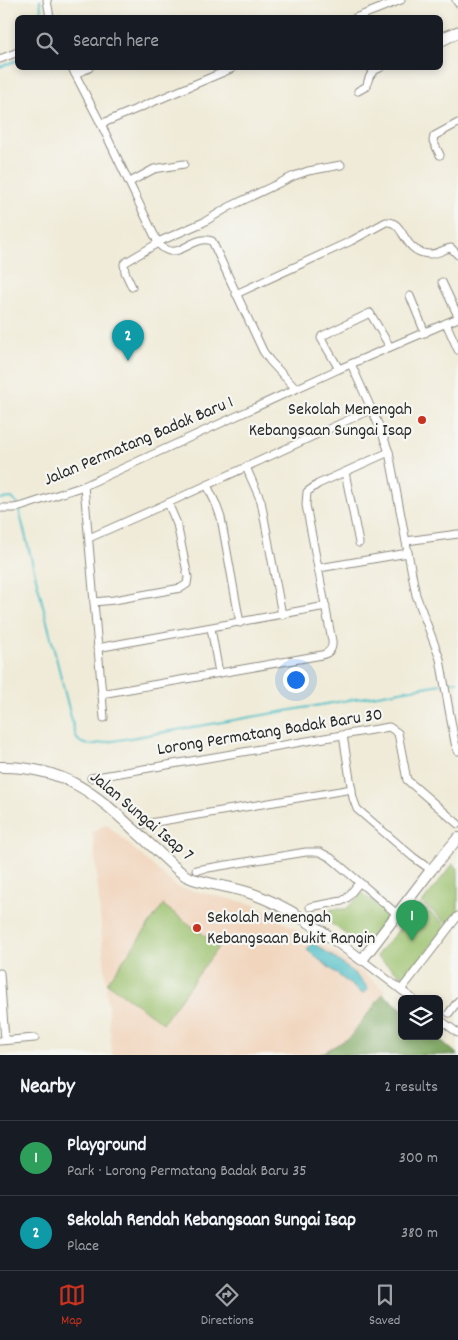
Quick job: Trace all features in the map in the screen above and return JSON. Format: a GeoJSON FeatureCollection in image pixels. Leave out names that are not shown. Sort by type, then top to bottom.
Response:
{"type":"FeatureCollection","features":[{"type":"Feature","properties":{"kind":"street"},"geometry":{"type":"LineString","coordinates":[[47,0],[50,15]]}},
{"type":"Feature","properties":{"kind":"street"},"geometry":{"type":"LineString","coordinates":[[363,15],[401,0]]}},
{"type":"Feature","properties":{"kind":"street"},"geometry":{"type":"LineString","coordinates":[[443,36],[458,30]]}},
{"type":"Feature","properties":{"kind":"street"},"geometry":{"type":"LineString","coordinates":[[443,42],[458,34]]}},
{"type":"Feature","properties":{"kind":"street"},"geometry":{"type":"LineString","coordinates":[[0,59],[15,53]]}},
{"type":"Feature","properties":{"kind":"street"},"geometry":{"type":"LineString","coordinates":[[101,124],[227,70]]}},
{"type":"Feature","properties":{"kind":"street"},"geometry":{"type":"LineString","coordinates":[[358,91],[367,86],[369,76],[375,70]]}},
{"type":"Feature","properties":{"kind":"street"},"geometry":{"type":"LineString","coordinates":[[73,71],[130,182],[158,243],[164,250],[173,252],[202,240],[212,241],[263,351],[296,389]]}},
{"type":"Feature","properties":{"kind":"street"},"geometry":{"type":"LineString","coordinates":[[440,155],[433,141],[434,136],[458,123]]}},
{"type":"Feature","properties":{"kind":"street"},"geometry":{"type":"LineString","coordinates":[[130,182],[154,169],[184,164]]}},
{"type":"Feature","properties":{"kind":"street"},"geometry":{"type":"LineString","coordinates":[[132,287],[125,272],[124,264],[158,243],[294,176],[341,164]]}},
{"type":"Feature","properties":{"kind":"street"},"geometry":{"type":"LineString","coordinates":[[236,294],[351,241],[386,222],[397,225],[411,248],[415,251],[430,254],[451,248],[458,255]]}},
{"type":"Feature","properties":{"kind":"street"},"geometry":{"type":"LineString","coordinates":[[442,282],[458,317]]}},
{"type":"Feature","properties":{"kind":"street"},"geometry":{"type":"LineString","coordinates":[[410,296],[425,332]]}},
{"type":"Feature","properties":{"kind":"street"},"geometry":{"type":"LineString","coordinates":[[339,369],[321,338],[322,336],[370,313],[390,347]]}},
{"type":"Feature","properties":{"kind":"street","name":"Jalan Permatang Badak Baru 1"},"geometry":{"type":"LineString","coordinates":[[0,508],[23,506],[84,486],[339,369],[458,317]]}},
{"type":"Feature","properties":{"kind":"street"},"geometry":{"type":"LineString","coordinates":[[446,323],[458,350]]}},
{"type":"Feature","properties":{"kind":"street"},"geometry":{"type":"LineString","coordinates":[[351,364],[389,452],[416,595],[440,659],[454,716],[455,743],[458,751]]}},
{"type":"Feature","properties":{"kind":"street"},"geometry":{"type":"LineString","coordinates":[[89,538],[372,409]]}},
{"type":"Feature","properties":{"kind":"street"},"geometry":{"type":"LineString","coordinates":[[101,694],[322,655],[329,652],[332,641],[306,501],[307,492],[318,484],[389,452]]}},
{"type":"Feature","properties":{"kind":"street"},"geometry":{"type":"LineString","coordinates":[[246,467],[261,501],[282,615]]}},
{"type":"Feature","properties":{"kind":"street"},"geometry":{"type":"LineString","coordinates":[[345,472],[359,543]]}},
{"type":"Feature","properties":{"kind":"street"},"geometry":{"type":"LineString","coordinates":[[207,485],[221,518],[240,623]]}},
{"type":"Feature","properties":{"kind":"street"},"geometry":{"type":"LineString","coordinates":[[84,486],[104,718]]}},
{"type":"Feature","properties":{"kind":"street"},"geometry":{"type":"LineString","coordinates":[[94,602],[181,588],[187,584],[188,577],[177,524],[168,503]]}},
{"type":"Feature","properties":{"kind":"street"},"geometry":{"type":"LineString","coordinates":[[406,541],[458,534]]}},
{"type":"Feature","properties":{"kind":"street"},"geometry":{"type":"LineString","coordinates":[[319,568],[408,553]]}},
{"type":"Feature","properties":{"kind":"street"},"geometry":{"type":"LineString","coordinates":[[98,648],[326,606]]}},
{"type":"Feature","properties":{"kind":"street"},"geometry":{"type":"LineString","coordinates":[[212,628],[219,673]]}},
{"type":"Feature","properties":{"kind":"street","name":"Lorong Permatang Badak Baru 30"},"geometry":{"type":"LineString","coordinates":[[91,778],[390,727],[398,733],[407,780],[458,824]]}},
{"type":"Feature","properties":{"kind":"street"},"geometry":{"type":"LineString","coordinates":[[343,735],[354,804],[361,813],[431,870]]}},
{"type":"Feature","properties":{"kind":"street","name":"Jalan Sungai Isap 7"},"geometry":{"type":"LineString","coordinates":[[0,767],[43,771],[79,784],[97,797],[186,876],[261,897],[317,928],[362,960]]}},
{"type":"Feature","properties":{"kind":"street"},"geometry":{"type":"LineString","coordinates":[[144,824],[352,789]]}},
{"type":"Feature","properties":{"kind":"street"},"geometry":{"type":"LineString","coordinates":[[408,995],[362,960],[458,838]]}},
{"type":"Feature","properties":{"kind":"street"},"geometry":{"type":"LineString","coordinates":[[196,870],[314,851],[320,852],[331,858],[397,914]]}},
{"type":"Feature","properties":{"kind":"street"},"geometry":{"type":"LineString","coordinates":[[310,907],[342,901],[360,883]]}},
{"type":"Feature","properties":{"kind":"street"},"geometry":{"type":"LineString","coordinates":[[402,990],[458,916]]}},
{"type":"Feature","properties":{"kind":"street"},"geometry":{"type":"LineString","coordinates":[[0,973],[3,1041],[35,1038]]}},
{"type":"Feature","properties":{"kind":"street"},"geometry":{"type":"LineString","coordinates":[[449,1013],[458,1001]]}},
{"type":"Feature","properties":{"kind":"street"},"geometry":{"type":"LineString","coordinates":[[443,1022],[458,1034]]}},
{"type":"Feature","properties":{"kind":"shaded area","name":"Sekolah Menengah Kebangsaan Bukit Rangin"},"geometry":{"type":"Polygon","coordinates":[[[106,824],[177,887],[252,904],[335,952],[385,990],[349,1038],[319,1055],[112,1055],[93,832],[106,824]]]}},
{"type":"Feature","properties":{"kind":"green space"},"geometry":{"type":"Polygon","coordinates":[[[453,864],[458,868],[458,910],[448,924],[422,903],[453,864]]]}},
{"type":"Feature","properties":{"kind":"green space"},"geometry":{"type":"Polygon","coordinates":[[[362,893],[389,914],[364,948],[325,919],[331,909],[346,909],[362,893]]]}},
{"type":"Feature","properties":{"kind":"green space"},"geometry":{"type":"Polygon","coordinates":[[[163,905],[219,946],[163,1023],[107,983],[163,905]]]}},
{"type":"Feature","properties":{"kind":"green space"},"geometry":{"type":"Polygon","coordinates":[[[420,905],[446,925],[407,980],[376,956],[420,905]]]}},
{"type":"Feature","properties":{"kind":"green space"},"geometry":{"type":"Polygon","coordinates":[[[383,994],[398,1006],[398,1040],[441,1040],[458,1055],[319,1055],[349,1038],[383,994]]]}},
{"type":"Feature","properties":{"kind":"water"},"geometry":{"type":"Polygon","coordinates":[[[312,943],[360,979],[368,989],[365,993],[361,993],[307,950],[312,943]]]}},
{"type":"Feature","properties":{"kind":"waterway"},"geometry":{"type":"LineString","coordinates":[[40,0],[42,15]]}},
{"type":"Feature","properties":{"kind":"waterway"},"geometry":{"type":"LineString","coordinates":[[0,67],[15,61]]}},
{"type":"Feature","properties":{"kind":"waterway"},"geometry":{"type":"LineString","coordinates":[[0,499],[12,498],[18,505]]}},
{"type":"Feature","properties":{"kind":"waterway"},"geometry":{"type":"LineString","coordinates":[[19,510],[76,737],[83,744],[90,745],[458,681]]}},
{"type":"Feature","properties":{"kind":"place","name":"Sekolah Rendah Kebangsaan Sungai Isap"},"geometry":{"type":"Point","coordinates":[128,361]}},
{"type":"Feature","properties":{"kind":"place","name":"Sekolah Menengah Kebangsaan Sungai Isap"},"geometry":{"type":"Point","coordinates":[422,420]}},
{"type":"Feature","properties":{"kind":"place","name":"Sekolah Menengah Kebangsaan Bukit Rangin"},"geometry":{"type":"Point","coordinates":[197,928]}},
{"type":"Feature","properties":{"kind":"place","name":"Playground"},"geometry":{"type":"Point","coordinates":[412,941]}}]}
